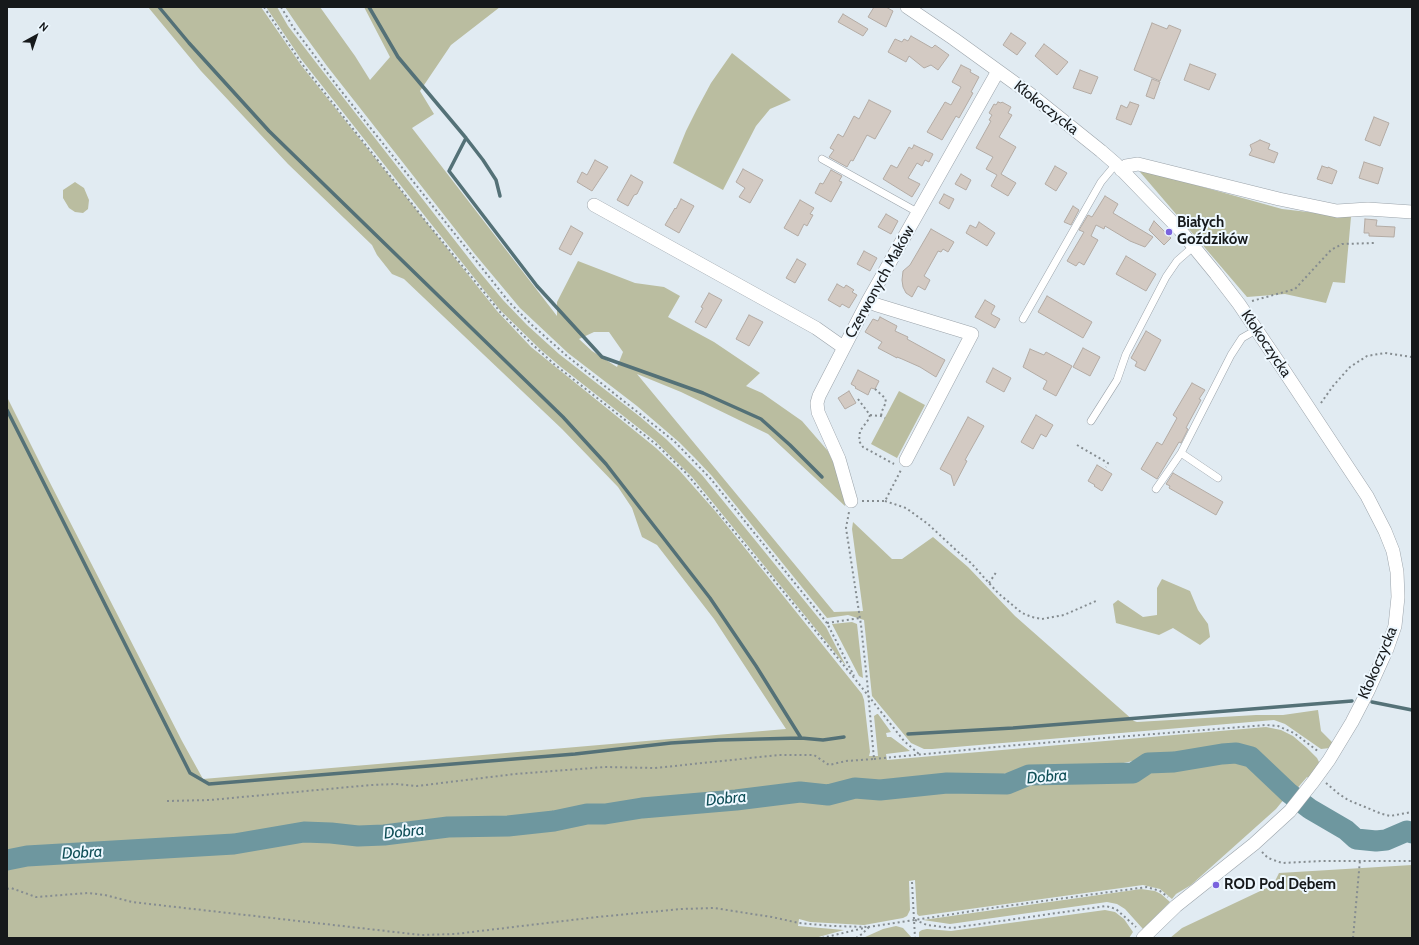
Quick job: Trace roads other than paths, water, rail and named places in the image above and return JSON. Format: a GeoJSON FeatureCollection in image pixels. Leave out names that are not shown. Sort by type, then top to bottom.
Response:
{"type":"FeatureCollection","features":[{"type":"Feature","properties":{"kind":"street","name":"Kłokoczycka"},"geometry":{"type":"LineString","coordinates":[[907,7],[1030,94],[1101,151],[1119,167],[1180,230],[1240,304],[1313,414],[1367,496],[1385,531],[1393,551],[1397,572],[1398,597],[1395,626],[1387,649],[1352,722],[1329,760],[1316,779],[1290,811],[1254,844],[1176,906],[1144,937]]}},
{"type":"Feature","properties":{"kind":"street","name":"Czerwonych Maków"},"geometry":{"type":"LineString","coordinates":[[851,501],[839,459],[818,412],[817,403],[819,396],[868,301],[998,71]]}},
{"type":"Feature","properties":{"kind":"street"},"geometry":{"type":"LineString","coordinates":[[1119,167],[1138,164],[1286,200],[1337,210],[1368,209],[1412,212]]}},
{"type":"Feature","properties":{"kind":"street"},"geometry":{"type":"LineString","coordinates":[[594,205],[816,328],[844,347]]}},
{"type":"Feature","properties":{"kind":"street"},"geometry":{"type":"LineString","coordinates":[[868,301],[972,334],[900,462]]}},
{"type":"Feature","properties":{"kind":"lane"},"geometry":{"type":"LineString","coordinates":[[822,159],[919,212]]}},
{"type":"Feature","properties":{"kind":"lane"},"geometry":{"type":"LineString","coordinates":[[1023,318],[1101,182],[1119,167]]}},
{"type":"Feature","properties":{"kind":"lane"},"geometry":{"type":"LineString","coordinates":[[1091,421],[1117,380],[1126,354],[1166,277],[1177,261],[1193,247]]}},
{"type":"Feature","properties":{"kind":"lane"},"geometry":{"type":"LineString","coordinates":[[1156,489],[1181,453],[1231,355],[1242,338],[1256,330]]}},
{"type":"Feature","properties":{"kind":"lane"},"geometry":{"type":"LineString","coordinates":[[1181,453],[1218,478]]}},
{"type":"Feature","properties":{"kind":"waterway"},"geometry":{"type":"LineString","coordinates":[[7,410],[190,773],[209,784],[575,754],[671,743],[801,738],[756,666],[710,598],[606,464],[563,417],[269,131],[189,43],[159,7]]}},
{"type":"Feature","properties":{"kind":"waterway"},"geometry":{"type":"LineString","coordinates":[[369,7],[398,57],[466,138],[449,171],[537,286],[602,357],[703,393],[761,419],[822,477]]}},
{"type":"Feature","properties":{"kind":"waterway"},"geometry":{"type":"LineString","coordinates":[[466,138],[496,180],[500,196]]}},
{"type":"Feature","properties":{"kind":"waterway"},"geometry":{"type":"LineString","coordinates":[[908,734],[1013,728],[1352,701]]}},
{"type":"Feature","properties":{"kind":"waterway"},"geometry":{"type":"LineString","coordinates":[[1372,702],[1412,710]]}},
{"type":"Feature","properties":{"kind":"waterway"},"geometry":{"type":"LineString","coordinates":[[801,738],[823,740],[844,737]]}},
{"type":"Feature","properties":{"kind":"waterway","name":"Dobra"},"geometry":{"type":"LineString","coordinates":[[7,860],[27,856],[234,844],[304,832],[358,836],[384,835],[448,827],[508,826],[554,821],[587,814],[605,814],[642,808],[736,800],[800,792],[828,795],[855,788],[880,790],[947,783],[1007,784],[1029,775],[1133,773],[1148,763],[1174,762],[1236,753],[1251,757],[1289,793],[1310,809],[1346,830],[1356,839],[1376,841],[1386,840],[1407,831],[1412,833]]}},
{"type":"Feature","properties":{"kind":"place","name":"Białych Goździków"},"geometry":{"type":"Point","coordinates":[1169,232]}},
{"type":"Feature","properties":{"kind":"place","name":"ROD Pod Dębem"},"geometry":{"type":"Point","coordinates":[1216,885]}}]}
